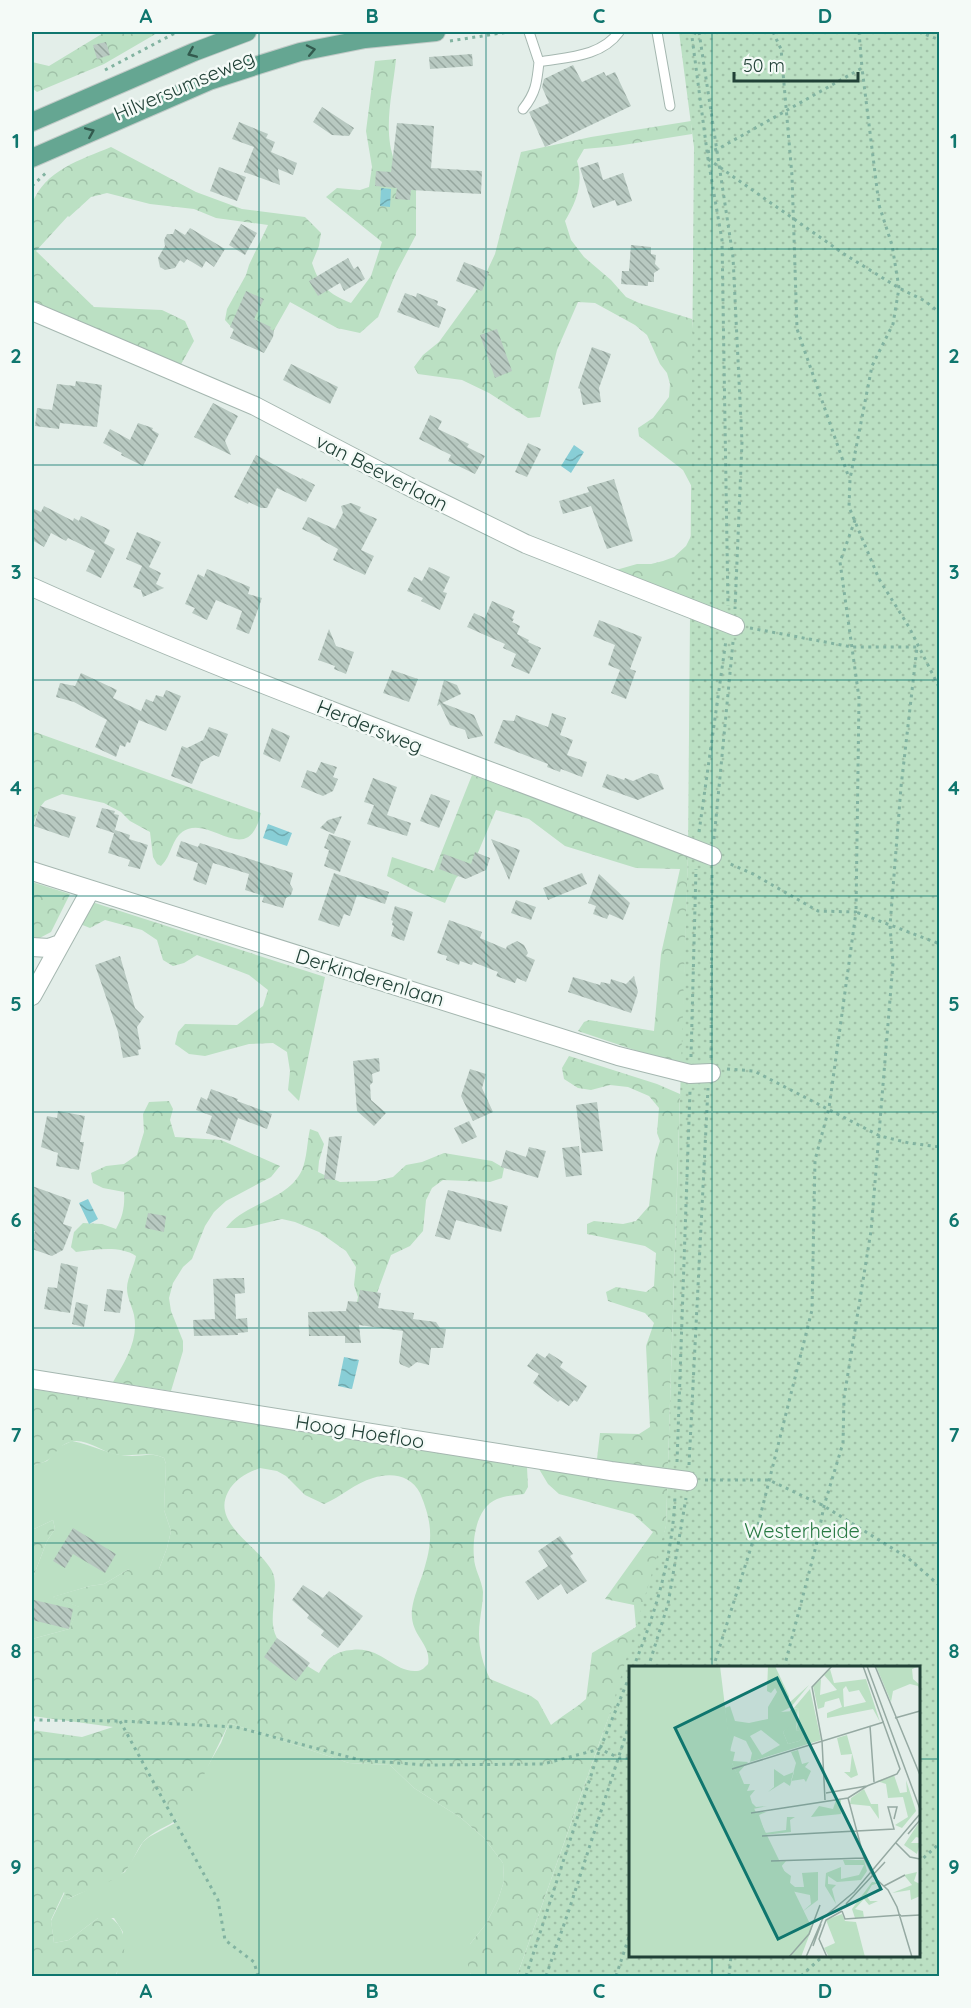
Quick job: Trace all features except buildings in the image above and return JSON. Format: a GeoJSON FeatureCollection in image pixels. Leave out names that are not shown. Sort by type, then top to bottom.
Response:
{"type":"FeatureCollection","features":[{"type":"Feature","properties":{"kind":"main road","name":"Hilversumseweg"},"geometry":{"type":"LineString","coordinates":[[32,122],[194,52],[247,32]]}},
{"type":"Feature","properties":{"kind":"main road","name":"Hilversumseweg"},"geometry":{"type":"LineString","coordinates":[[32,158],[209,81],[300,52],[365,39],[440,37]]}},
{"type":"Feature","properties":{"kind":"street","name":"van Beeverlaan"},"geometry":{"type":"LineString","coordinates":[[32,311],[255,406],[408,486],[526,544],[731,625]]}},
{"type":"Feature","properties":{"kind":"street","name":"Herdersweg"},"geometry":{"type":"LineString","coordinates":[[32,587],[127,629],[436,752],[705,853]]}},
{"type":"Feature","properties":{"kind":"street","name":"Derkinderenlaan"},"geometry":{"type":"LineString","coordinates":[[32,871],[618,1056],[690,1074],[711,1073]]}},
{"type":"Feature","properties":{"kind":"street"},"geometry":{"type":"LineString","coordinates":[[32,992],[90,891]]}},
{"type":"Feature","properties":{"kind":"street"},"geometry":{"type":"LineString","coordinates":[[32,948],[49,948],[60,944]]}},
{"type":"Feature","properties":{"kind":"street","name":"Hoog Hoefloo"},"geometry":{"type":"LineString","coordinates":[[32,1379],[682,1480]]}},
{"type":"Feature","properties":{"kind":"lane"},"geometry":{"type":"LineString","coordinates":[[524,109],[533,97],[538,79],[539,62],[529,32]]}},
{"type":"Feature","properties":{"kind":"lane"},"geometry":{"type":"LineString","coordinates":[[539,62],[595,52],[613,40],[619,32]]}},
{"type":"Feature","properties":{"kind":"lane"},"geometry":{"type":"LineString","coordinates":[[657,32],[670,106]]}},
{"type":"Feature","properties":{"kind":"path"},"geometry":{"type":"LineString","coordinates":[[98,74],[177,32]]}},
{"type":"Feature","properties":{"kind":"path"},"geometry":{"type":"LineString","coordinates":[[440,37],[508,32]]}},
{"type":"Feature","properties":{"kind":"path"},"geometry":{"type":"LineString","coordinates":[[634,1666],[650,1628],[660,1591],[682,1480],[690,1074],[705,853],[731,625],[742,442],[733,257],[698,32]]}},
{"type":"Feature","properties":{"kind":"path"},"geometry":{"type":"LineString","coordinates":[[649,1666],[668,1604],[682,1480],[708,1089],[711,1073],[705,853],[731,625],[722,240],[708,159],[692,37],[698,32]]}},
{"type":"Feature","properties":{"kind":"path"},"geometry":{"type":"LineString","coordinates":[[773,32],[781,49],[792,176],[797,329],[850,479]]}},
{"type":"Feature","properties":{"kind":"path"},"geometry":{"type":"LineString","coordinates":[[859,32],[879,205],[892,245],[899,288],[893,324],[872,366],[850,479],[849,507],[879,579],[909,627],[939,688]]}},
{"type":"Feature","properties":{"kind":"path"},"geometry":{"type":"LineString","coordinates":[[919,32],[939,40]]}},
{"type":"Feature","properties":{"kind":"path"},"geometry":{"type":"LineString","coordinates":[[707,152],[718,149],[862,68]]}},
{"type":"Feature","properties":{"kind":"path"},"geometry":{"type":"LineString","coordinates":[[708,159],[844,254],[899,288],[925,301],[933,311],[939,313]]}},
{"type":"Feature","properties":{"kind":"path"},"geometry":{"type":"LineString","coordinates":[[32,186],[49,170]]}},
{"type":"Feature","properties":{"kind":"path"},"geometry":{"type":"LineString","coordinates":[[714,1666],[758,1525],[812,1310],[815,1161],[829,1108],[856,912],[859,698],[840,562],[855,520]]}},
{"type":"Feature","properties":{"kind":"path"},"geometry":{"type":"LineString","coordinates":[[731,625],[852,647],[917,647]]}},
{"type":"Feature","properties":{"kind":"path"},"geometry":{"type":"LineString","coordinates":[[785,1666],[816,1546],[824,1506],[843,1443],[844,1398],[871,1231],[893,963],[890,926],[901,787],[917,647]]}},
{"type":"Feature","properties":{"kind":"path"},"geometry":{"type":"LineString","coordinates":[[705,853],[753,874],[818,911],[856,912],[939,944]]}},
{"type":"Feature","properties":{"kind":"path"},"geometry":{"type":"LineString","coordinates":[[711,1073],[730,1068],[754,1071],[880,1136],[939,1147]]}},
{"type":"Feature","properties":{"kind":"path"},"geometry":{"type":"LineString","coordinates":[[682,1480],[769,1480],[824,1506],[908,1558],[939,1586]]}},
{"type":"Feature","properties":{"kind":"path"},"geometry":{"type":"LineString","coordinates":[[526,1977],[600,1749],[629,1677]]}},
{"type":"Feature","properties":{"kind":"path"},"geometry":{"type":"LineString","coordinates":[[32,1720],[120,1721],[236,1727],[360,1760],[424,1765],[543,1764],[600,1749],[619,1758],[629,1758]]}},
{"type":"Feature","properties":{"kind":"path"},"geometry":{"type":"LineString","coordinates":[[120,1721],[218,1900],[225,1940],[254,1962],[258,1977]]}},
{"type":"Feature","properties":{"kind":"path"},"geometry":{"type":"LineString","coordinates":[[546,1977],[629,1725]]}},
{"type":"Feature","properties":{"kind":"path"},"geometry":{"type":"LineString","coordinates":[[920,1861],[939,1843]]}},
{"type":"Feature","properties":{"kind":"path"},"geometry":{"type":"LineString","coordinates":[[616,1977],[629,1937]]}},
{"type":"Feature","properties":{"kind":"path"},"geometry":{"type":"LineString","coordinates":[[729,1977],[731,1957]]}},
{"type":"Feature","properties":{"kind":"path"},"geometry":{"type":"LineString","coordinates":[[801,1977],[822,1957]]}},
{"type":"Feature","properties":{"kind":"green space"},"geometry":{"type":"Polygon","coordinates":[[[105,32],[159,32],[104,64],[37,92],[32,88],[32,62],[49,66],[105,32]]]}},
{"type":"Feature","properties":{"kind":"green space","name":"Westerheide"},"geometry":{"type":"Polygon","coordinates":[[[679,32],[939,32],[939,1976],[517,1976],[610,1713],[666,1526],[688,853],[694,147],[679,32]]]}},
{"type":"Feature","properties":{"kind":"green space"},"geometry":{"type":"Polygon","coordinates":[[[396,59],[389,137],[395,162],[416,187],[416,235],[396,273],[378,317],[360,333],[337,328],[290,302],[273,332],[234,330],[225,320],[227,309],[246,275],[268,225],[216,218],[194,209],[150,204],[107,193],[91,197],[68,216],[36,251],[94,307],[162,310],[185,321],[194,341],[179,368],[32,302],[32,204],[38,192],[55,174],[111,147],[196,192],[242,209],[305,217],[321,233],[319,246],[312,263],[318,278],[336,296],[351,303],[371,276],[382,242],[326,197],[337,188],[360,190],[369,187],[372,167],[366,131],[375,61],[396,59]]]}},
{"type":"Feature","properties":{"kind":"green space"},"geometry":{"type":"Polygon","coordinates":[[[691,121],[692,134],[584,149],[577,161],[580,177],[578,192],[565,221],[571,240],[584,257],[611,280],[626,297],[692,319],[722,613],[616,570],[637,564],[651,564],[674,557],[686,546],[691,536],[693,489],[683,470],[639,436],[638,428],[653,418],[669,397],[670,384],[667,373],[660,364],[647,335],[635,325],[595,303],[578,302],[557,350],[540,417],[528,418],[489,393],[462,380],[418,374],[414,367],[423,355],[439,342],[481,284],[495,254],[521,152],[591,137],[691,121]]]}},
{"type":"Feature","properties":{"kind":"green space"},"geometry":{"type":"Polygon","coordinates":[[[32,731],[261,813],[255,829],[248,837],[239,839],[209,830],[188,829],[175,840],[161,866],[153,857],[150,832],[104,803],[62,794],[45,801],[32,827],[32,731]]]}},
{"type":"Feature","properties":{"kind":"green space"},"geometry":{"type":"Polygon","coordinates":[[[472,775],[688,853],[682,1066],[578,1031],[584,1022],[589,1020],[654,1031],[661,954],[680,869],[636,868],[565,846],[529,819],[496,810],[474,862],[456,878],[445,903],[387,876],[392,857],[434,871],[472,775]]]}},
{"type":"Feature","properties":{"kind":"green space"},"geometry":{"type":"Polygon","coordinates":[[[32,882],[70,894],[51,932],[34,941],[32,940],[32,882]]]}},
{"type":"Feature","properties":{"kind":"green space"},"geometry":{"type":"Polygon","coordinates":[[[92,902],[325,977],[299,1101],[288,1090],[290,1071],[287,1052],[273,1043],[249,1044],[205,1056],[189,1054],[175,1044],[178,1032],[185,1024],[237,1025],[263,1006],[268,990],[249,975],[197,955],[184,963],[173,966],[163,960],[157,940],[142,930],[105,920],[90,928],[80,924],[92,902]]]}},
{"type":"Feature","properties":{"kind":"green space"},"geometry":{"type":"Polygon","coordinates":[[[569,1056],[657,1084],[680,1094],[666,1526],[641,1629],[518,1973],[514,1976],[473,1976],[470,1973],[467,1961],[470,1944],[486,1924],[498,1900],[504,1881],[503,1863],[484,1838],[461,1818],[414,1788],[390,1765],[349,1763],[229,1723],[183,1814],[144,1841],[121,1875],[68,1899],[64,1892],[51,1920],[54,1943],[69,1940],[98,1918],[106,1915],[114,1920],[120,1927],[124,1943],[122,1960],[115,1976],[32,1976],[32,1730],[82,1737],[113,1727],[32,1716],[32,1639],[69,1629],[79,1607],[52,1597],[104,1584],[129,1569],[159,1569],[171,1531],[164,1510],[166,1464],[164,1458],[152,1455],[114,1454],[81,1441],[75,1441],[63,1445],[47,1460],[32,1466],[32,1389],[527,1467],[528,1487],[524,1494],[503,1497],[490,1503],[477,1524],[474,1561],[483,1592],[479,1643],[490,1679],[538,1701],[551,1725],[586,1699],[592,1653],[636,1627],[634,1605],[605,1599],[653,1532],[633,1514],[559,1494],[548,1484],[539,1469],[616,1481],[618,1463],[597,1459],[600,1433],[639,1434],[650,1427],[646,1346],[654,1323],[645,1313],[608,1301],[606,1292],[616,1287],[646,1292],[654,1286],[656,1253],[645,1246],[587,1234],[587,1224],[594,1221],[623,1224],[636,1221],[649,1206],[655,1157],[660,1141],[657,1133],[659,1108],[649,1096],[628,1087],[610,1085],[591,1090],[578,1088],[564,1079],[562,1068],[569,1056]],[[260,1468],[250,1472],[234,1483],[224,1504],[231,1524],[272,1571],[275,1580],[273,1625],[278,1641],[290,1654],[319,1673],[332,1656],[352,1650],[371,1652],[409,1671],[423,1669],[428,1664],[427,1650],[414,1626],[412,1609],[426,1562],[430,1533],[427,1514],[416,1487],[400,1476],[380,1476],[360,1483],[324,1504],[305,1495],[286,1476],[277,1471],[260,1468]]]}},
{"type":"Feature","properties":{"kind":"green space"},"geometry":{"type":"Polygon","coordinates":[[[169,1101],[173,1109],[170,1120],[175,1137],[221,1140],[280,1166],[271,1177],[226,1201],[214,1212],[205,1226],[192,1259],[183,1267],[173,1283],[169,1298],[171,1311],[183,1341],[183,1351],[171,1391],[113,1382],[130,1350],[135,1333],[134,1315],[127,1288],[136,1256],[115,1249],[76,1252],[71,1247],[74,1232],[83,1223],[102,1224],[116,1229],[123,1211],[124,1192],[103,1188],[93,1183],[91,1173],[106,1166],[124,1164],[137,1155],[144,1132],[143,1114],[149,1102],[169,1101]]]}},
{"type":"Feature","properties":{"kind":"green space"},"geometry":{"type":"Polygon","coordinates":[[[310,1129],[318,1132],[324,1144],[318,1172],[340,1182],[376,1181],[393,1177],[406,1165],[422,1162],[444,1153],[492,1161],[504,1168],[502,1178],[490,1182],[443,1180],[432,1188],[426,1200],[423,1231],[410,1246],[391,1255],[374,1301],[356,1306],[358,1297],[354,1285],[356,1267],[346,1251],[319,1232],[282,1219],[245,1228],[226,1228],[244,1212],[277,1195],[295,1180],[304,1165],[310,1129]]]}},
{"type":"Feature","properties":{"kind":"green space"},"geometry":{"type":"Polygon","coordinates":[[[72,1441],[117,1454],[152,1455],[164,1458],[166,1464],[164,1510],[171,1531],[159,1569],[129,1569],[104,1584],[53,1597],[80,1607],[69,1629],[32,1639],[32,1580],[47,1541],[55,1529],[53,1520],[32,1530],[32,1466],[47,1461],[59,1447],[72,1441]]]}},
{"type":"Feature","properties":{"kind":"green space"},"geometry":{"type":"Polygon","coordinates":[[[53,1520],[55,1529],[47,1541],[32,1580],[32,1530],[53,1520]]]}},
{"type":"Feature","properties":{"kind":"green space"},"geometry":{"type":"Polygon","coordinates":[[[229,1723],[349,1763],[390,1765],[414,1788],[461,1818],[484,1838],[503,1863],[504,1881],[498,1900],[486,1924],[470,1944],[470,1973],[473,1976],[115,1976],[123,1932],[114,1918],[98,1918],[69,1940],[54,1943],[51,1921],[65,1892],[68,1899],[125,1872],[143,1842],[175,1823],[221,1743],[229,1723]]]}},
{"type":"Feature","properties":{"kind":"water"},"geometry":{"type":"Polygon","coordinates":[[[381,188],[391,189],[390,207],[380,206],[381,188]]]}},
{"type":"Feature","properties":{"kind":"water"},"geometry":{"type":"Polygon","coordinates":[[[574,445],[584,452],[571,473],[561,466],[574,445]]]}},
{"type":"Feature","properties":{"kind":"water"},"geometry":{"type":"Polygon","coordinates":[[[268,824],[292,833],[287,846],[263,838],[268,824]]]}},
{"type":"Feature","properties":{"kind":"water"},"geometry":{"type":"Polygon","coordinates":[[[88,1199],[98,1219],[89,1224],[79,1203],[88,1199]]]}},
{"type":"Feature","properties":{"kind":"water"},"geometry":{"type":"Polygon","coordinates":[[[344,1357],[359,1360],[352,1389],[338,1386],[344,1357]]]}}]}
